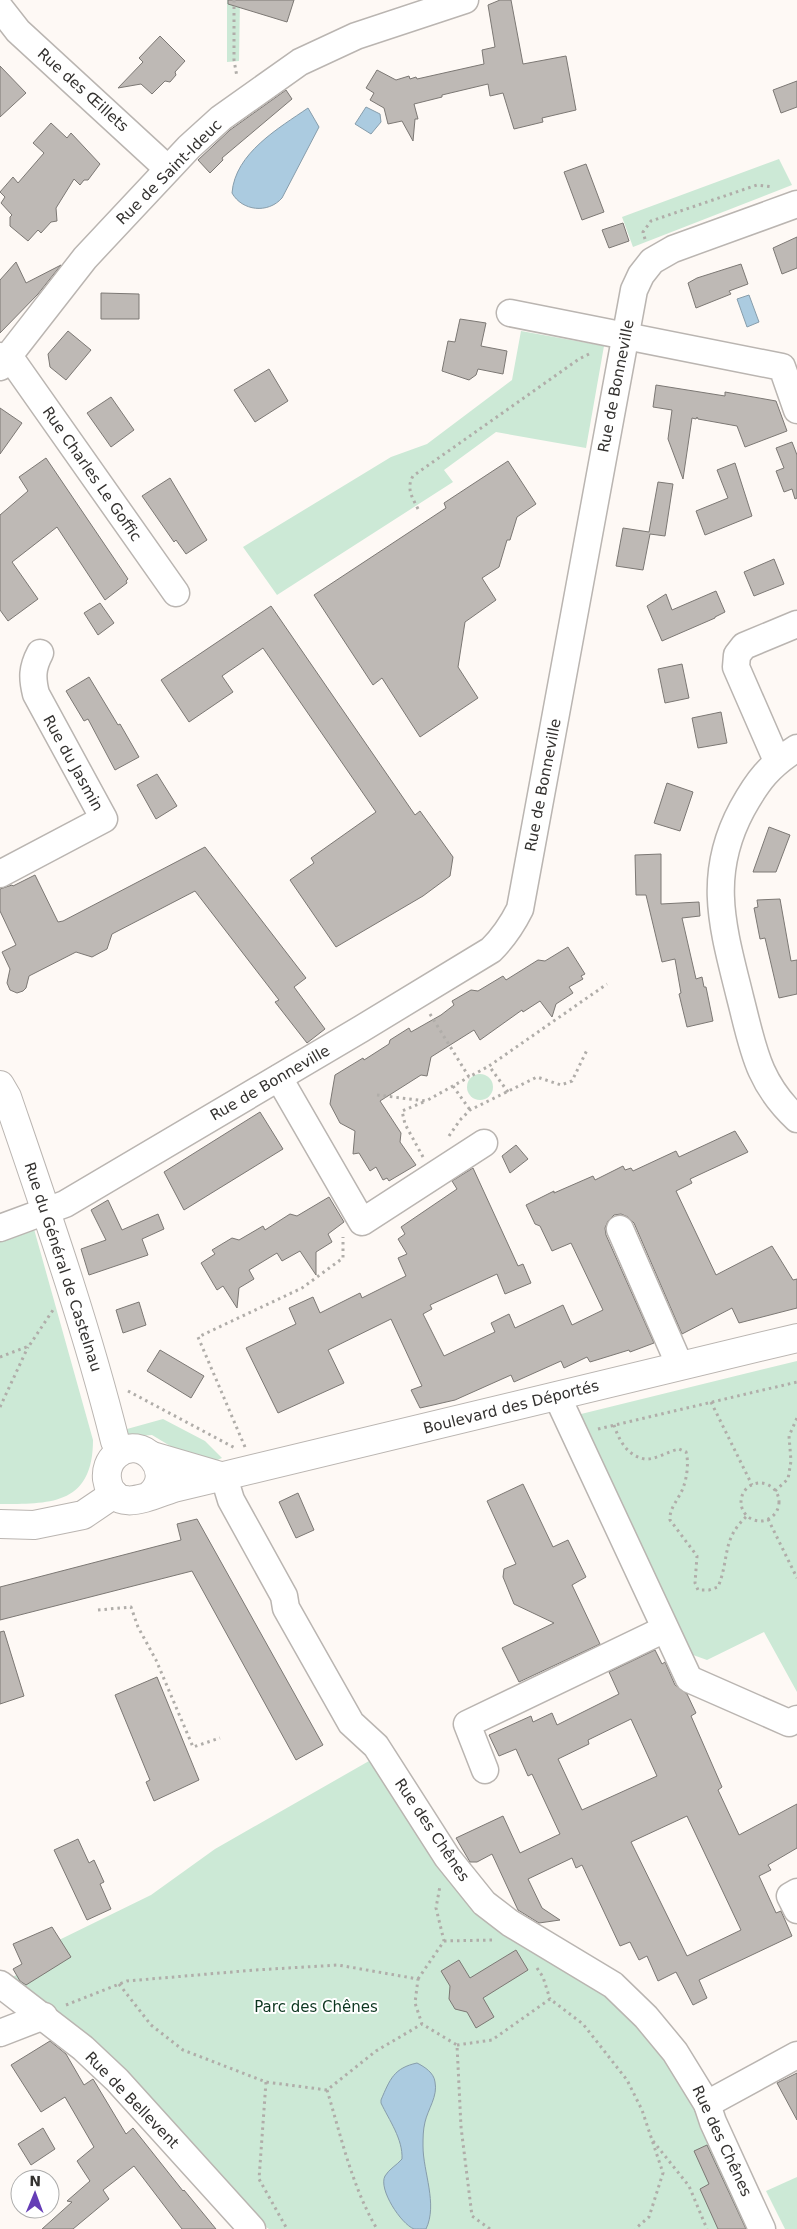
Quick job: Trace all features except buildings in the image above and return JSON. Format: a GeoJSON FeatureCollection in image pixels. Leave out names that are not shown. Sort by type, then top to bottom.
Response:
{"type":"FeatureCollection","features":[{"type":"Feature","properties":{"kind":"main road","name":"Rue du Général de Castelnau"},"geometry":{"type":"LineString","coordinates":[[0,1085],[7,1097],[46,1211],[97,1374],[115,1442],[121,1451]]}},
{"type":"Feature","properties":{"kind":"main road","name":"Boulevard des Déportés"},"geometry":{"type":"LineString","coordinates":[[150,1495],[224,1477],[251,1463],[558,1396],[797,1338]]}},
{"type":"Feature","properties":{"kind":"main road"},"geometry":{"type":"LineString","coordinates":[[139,1448],[152,1456],[159,1466],[160,1475],[159,1484],[150,1495],[139,1501],[130,1502],[114,1494],[107,1479],[107,1470],[110,1462],[121,1451],[139,1448]]}},
{"type":"Feature","properties":{"kind":"main road","name":"Boulevard des Déportés"},"geometry":{"type":"LineString","coordinates":[[152,1456],[224,1477]]}},
{"type":"Feature","properties":{"kind":"main road"},"geometry":{"type":"LineString","coordinates":[[0,1524],[34,1525],[83,1515],[114,1494]]}},
{"type":"Feature","properties":{"kind":"street","name":"Rue de Saint-Ideuc"},"geometry":{"type":"LineString","coordinates":[[2,361],[85,258],[168,169],[220,118],[300,62],[356,36],[465,0]]}},
{"type":"Feature","properties":{"kind":"street","name":"Rue des Œillets"},"geometry":{"type":"LineString","coordinates":[[0,8],[18,31],[168,169]]}},
{"type":"Feature","properties":{"kind":"street","name":"Rue de Bonneville"},"geometry":{"type":"LineString","coordinates":[[0,1228],[65,1204],[279,1078],[491,950],[511,927],[520,909],[634,290],[641,275],[652,261],[673,249],[797,204]]}},
{"type":"Feature","properties":{"kind":"street"},"geometry":{"type":"LineString","coordinates":[[510,313],[782,367],[797,410]]}},
{"type":"Feature","properties":{"kind":"street","name":"Rue Charles Le Goffic"},"geometry":{"type":"LineString","coordinates":[[2,361],[14,363],[176,593]]}},
{"type":"Feature","properties":{"kind":"street"},"geometry":{"type":"LineString","coordinates":[[797,624],[744,646],[737,655],[736,666],[787,754],[757,782],[730,831],[723,860],[720,889],[723,932],[755,1059],[772,1091],[797,1119]]}},
{"type":"Feature","properties":{"kind":"street","name":"Rue du Jasmin"},"geometry":{"type":"LineString","coordinates":[[0,874],[104,818],[36,694],[32,679],[34,665],[40,653]]}},
{"type":"Feature","properties":{"kind":"street"},"geometry":{"type":"LineString","coordinates":[[279,1078],[362,1222],[484,1143]]}},
{"type":"Feature","properties":{"kind":"street"},"geometry":{"type":"LineString","coordinates":[[620,1229],[680,1366]]}},
{"type":"Feature","properties":{"kind":"street"},"geometry":{"type":"LineString","coordinates":[[558,1396],[689,1679],[794,1725]]}},
{"type":"Feature","properties":{"kind":"street","name":"Rue des Chênes"},"geometry":{"type":"LineString","coordinates":[[224,1477],[232,1500],[284,1596],[286,1608],[351,1723],[376,1746],[446,1857],[484,1903],[510,1923],[613,1986],[646,2017],[675,2052],[707,2104],[713,2122],[762,2229]]}},
{"type":"Feature","properties":{"kind":"street"},"geometry":{"type":"LineString","coordinates":[[485,1770],[467,1724],[666,1629]]}},
{"type":"Feature","properties":{"kind":"street"},"geometry":{"type":"LineString","coordinates":[[797,1892],[790,1896],[797,1910]]}},
{"type":"Feature","properties":{"kind":"street","name":"Rue de Bellevent"},"geometry":{"type":"LineString","coordinates":[[0,1984],[44,2016],[118,2080],[252,2229]]}},
{"type":"Feature","properties":{"kind":"street"},"geometry":{"type":"LineString","coordinates":[[0,2033],[44,2016]]}},
{"type":"Feature","properties":{"kind":"street"},"geometry":{"type":"LineString","coordinates":[[707,2104],[797,2054]]}},
{"type":"Feature","properties":{"kind":"path"},"geometry":{"type":"LineString","coordinates":[[234,0],[234,60],[237,78],[252,96]]}},
{"type":"Feature","properties":{"kind":"path"},"geometry":{"type":"LineString","coordinates":[[418,509],[409,490],[409,482],[413,476],[579,359],[626,336]]}},
{"type":"Feature","properties":{"kind":"path"},"geometry":{"type":"LineString","coordinates":[[426,1162],[405,1124],[402,1111],[426,1101],[489,1066],[607,984]]}},
{"type":"Feature","properties":{"kind":"path"},"geometry":{"type":"LineString","coordinates":[[418,995],[469,1077]]}},
{"type":"Feature","properties":{"kind":"path"},"geometry":{"type":"LineString","coordinates":[[444,1144],[460,1120],[470,1110],[537,1077],[561,1085],[572,1081],[587,1050]]}},
{"type":"Feature","properties":{"kind":"path"},"geometry":{"type":"LineString","coordinates":[[489,1066],[508,1092]]}},
{"type":"Feature","properties":{"kind":"path"},"geometry":{"type":"LineString","coordinates":[[454,1086],[470,1110]]}},
{"type":"Feature","properties":{"kind":"path"},"geometry":{"type":"LineString","coordinates":[[377,1095],[426,1101]]}},
{"type":"Feature","properties":{"kind":"path"},"geometry":{"type":"LineString","coordinates":[[251,1463],[198,1337],[302,1288],[343,1258],[343,1232],[362,1222]]}},
{"type":"Feature","properties":{"kind":"path"},"geometry":{"type":"LineString","coordinates":[[0,1407],[29,1346],[70,1286]]}},
{"type":"Feature","properties":{"kind":"path"},"geometry":{"type":"LineString","coordinates":[[0,1357],[29,1346]]}},
{"type":"Feature","properties":{"kind":"path"},"geometry":{"type":"LineString","coordinates":[[97,1374],[251,1463]]}},
{"type":"Feature","properties":{"kind":"path"},"geometry":{"type":"LineString","coordinates":[[594,1430],[797,1382]]}},
{"type":"Feature","properties":{"kind":"path"},"geometry":{"type":"LineString","coordinates":[[711,1402],[752,1485]]}},
{"type":"Feature","properties":{"kind":"path"},"geometry":{"type":"LineString","coordinates":[[775,1491],[788,1479],[791,1461],[789,1436],[797,1418]]}},
{"type":"Feature","properties":{"kind":"path"},"geometry":{"type":"LineString","coordinates":[[614,1425],[620,1440],[630,1453],[646,1459],[679,1449],[686,1452],[688,1459],[684,1486],[670,1513],[670,1520],[697,1556],[695,1583],[698,1590],[709,1590],[718,1587],[728,1542],[733,1531],[747,1516]]}},
{"type":"Feature","properties":{"kind":"path"},"geometry":{"type":"LineString","coordinates":[[767,1484],[775,1491],[779,1502],[778,1509],[774,1515],[761,1521],[747,1516],[741,1503],[746,1489],[752,1485],[767,1484]]}},
{"type":"Feature","properties":{"kind":"path"},"geometry":{"type":"LineString","coordinates":[[768,1519],[797,1578]]}},
{"type":"Feature","properties":{"kind":"path"},"geometry":{"type":"LineString","coordinates":[[98,1610],[131,1607],[138,1627],[156,1660],[193,1747],[220,1738]]}},
{"type":"Feature","properties":{"kind":"path"},"geometry":{"type":"LineString","coordinates":[[441,1882],[436,1908],[444,1941],[418,1979],[415,2003],[422,2024],[457,2046],[492,2040],[550,1999]]}},
{"type":"Feature","properties":{"kind":"path"},"geometry":{"type":"LineString","coordinates":[[444,1941],[494,1940]]}},
{"type":"Feature","properties":{"kind":"path"},"geometry":{"type":"LineString","coordinates":[[534,1963],[543,1977],[550,1999],[583,2024],[627,2080],[642,2110],[663,2173],[649,2217],[635,2229]]}},
{"type":"Feature","properties":{"kind":"path"},"geometry":{"type":"LineString","coordinates":[[44,2016],[66,2005],[127,1981],[186,1975],[338,1965],[418,1979]]}},
{"type":"Feature","properties":{"kind":"path"},"geometry":{"type":"LineString","coordinates":[[119,1984],[151,2025],[183,2050],[266,2082],[327,2090],[376,2051],[422,2024]]}},
{"type":"Feature","properties":{"kind":"path"},"geometry":{"type":"LineString","coordinates":[[457,2046],[461,2127],[472,2216],[490,2229]]}},
{"type":"Feature","properties":{"kind":"path"},"geometry":{"type":"LineString","coordinates":[[266,2082],[259,2179],[287,2229]]}},
{"type":"Feature","properties":{"kind":"path"},"geometry":{"type":"LineString","coordinates":[[327,2090],[354,2178],[377,2229]]}},
{"type":"Feature","properties":{"kind":"path"},"geometry":{"type":"LineString","coordinates":[[652,2139],[689,2186],[707,2229]]}},
{"type":"Feature","properties":{"kind":"green space"},"geometry":{"type":"Polygon","coordinates":[[[227,0],[240,0],[239,61],[227,62],[227,0]]]}},
{"type":"Feature","properties":{"kind":"green space"},"geometry":{"type":"Polygon","coordinates":[[[779,159],[792,185],[633,247],[622,217],[779,159]]]}},
{"type":"Feature","properties":{"kind":"green space"},"geometry":{"type":"Polygon","coordinates":[[[521,331],[604,346],[586,448],[496,432],[444,470],[453,482],[277,595],[243,547],[391,457],[427,444],[512,380],[521,331]]]}},
{"type":"Feature","properties":{"kind":"green space"},"geometry":{"type":"Polygon","coordinates":[[[480,1074],[489,1078],[493,1087],[489,1096],[480,1100],[471,1096],[467,1087],[471,1078],[480,1074]]]}},
{"type":"Feature","properties":{"kind":"green space"},"geometry":{"type":"Polygon","coordinates":[[[34,1229],[93,1440],[91,1461],[86,1477],[77,1489],[65,1496],[51,1501],[36,1503],[0,1504],[0,1240],[34,1229]]]}},
{"type":"Feature","properties":{"kind":"green space"},"geometry":{"type":"Polygon","coordinates":[[[797,1361],[797,1692],[764,1632],[707,1660],[682,1651],[577,1415],[797,1361]]]}},
{"type":"Feature","properties":{"kind":"green space"},"geometry":{"type":"Polygon","coordinates":[[[163,1419],[205,1441],[222,1458],[215,1461],[172,1447],[152,1435],[127,1437],[127,1429],[163,1419]]]}},
{"type":"Feature","properties":{"kind":"green space","name":"Parc des Chênes"},"geometry":{"type":"Polygon","coordinates":[[[376,1757],[444,1867],[601,1990],[649,2034],[687,2089],[756,2229],[269,2229],[251,2218],[6,1979],[17,1975],[22,1964],[59,1940],[151,1895],[215,1849],[376,1757]]]}},
{"type":"Feature","properties":{"kind":"green space"},"geometry":{"type":"Polygon","coordinates":[[[797,2177],[797,2229],[785,2229],[766,2191],[797,2177]]]}},
{"type":"Feature","properties":{"kind":"water"},"geometry":{"type":"Polygon","coordinates":[[[366,107],[380,114],[381,122],[371,134],[355,124],[366,107]]]}},
{"type":"Feature","properties":{"kind":"water"},"geometry":{"type":"Polygon","coordinates":[[[308,108],[319,127],[282,198],[270,207],[255,208],[242,204],[232,193],[235,179],[241,166],[260,143],[308,108]]]}},
{"type":"Feature","properties":{"kind":"water"},"geometry":{"type":"Polygon","coordinates":[[[749,295],[759,322],[747,327],[737,299],[749,295]]]}},
{"type":"Feature","properties":{"kind":"water"},"geometry":{"type":"Polygon","coordinates":[[[417,2063],[431,2073],[436,2087],[423,2134],[431,2209],[426,2229],[414,2229],[403,2220],[392,2206],[384,2182],[385,2176],[402,2159],[402,2152],[398,2137],[381,2100],[387,2086],[398,2071],[417,2063]]]}}]}
